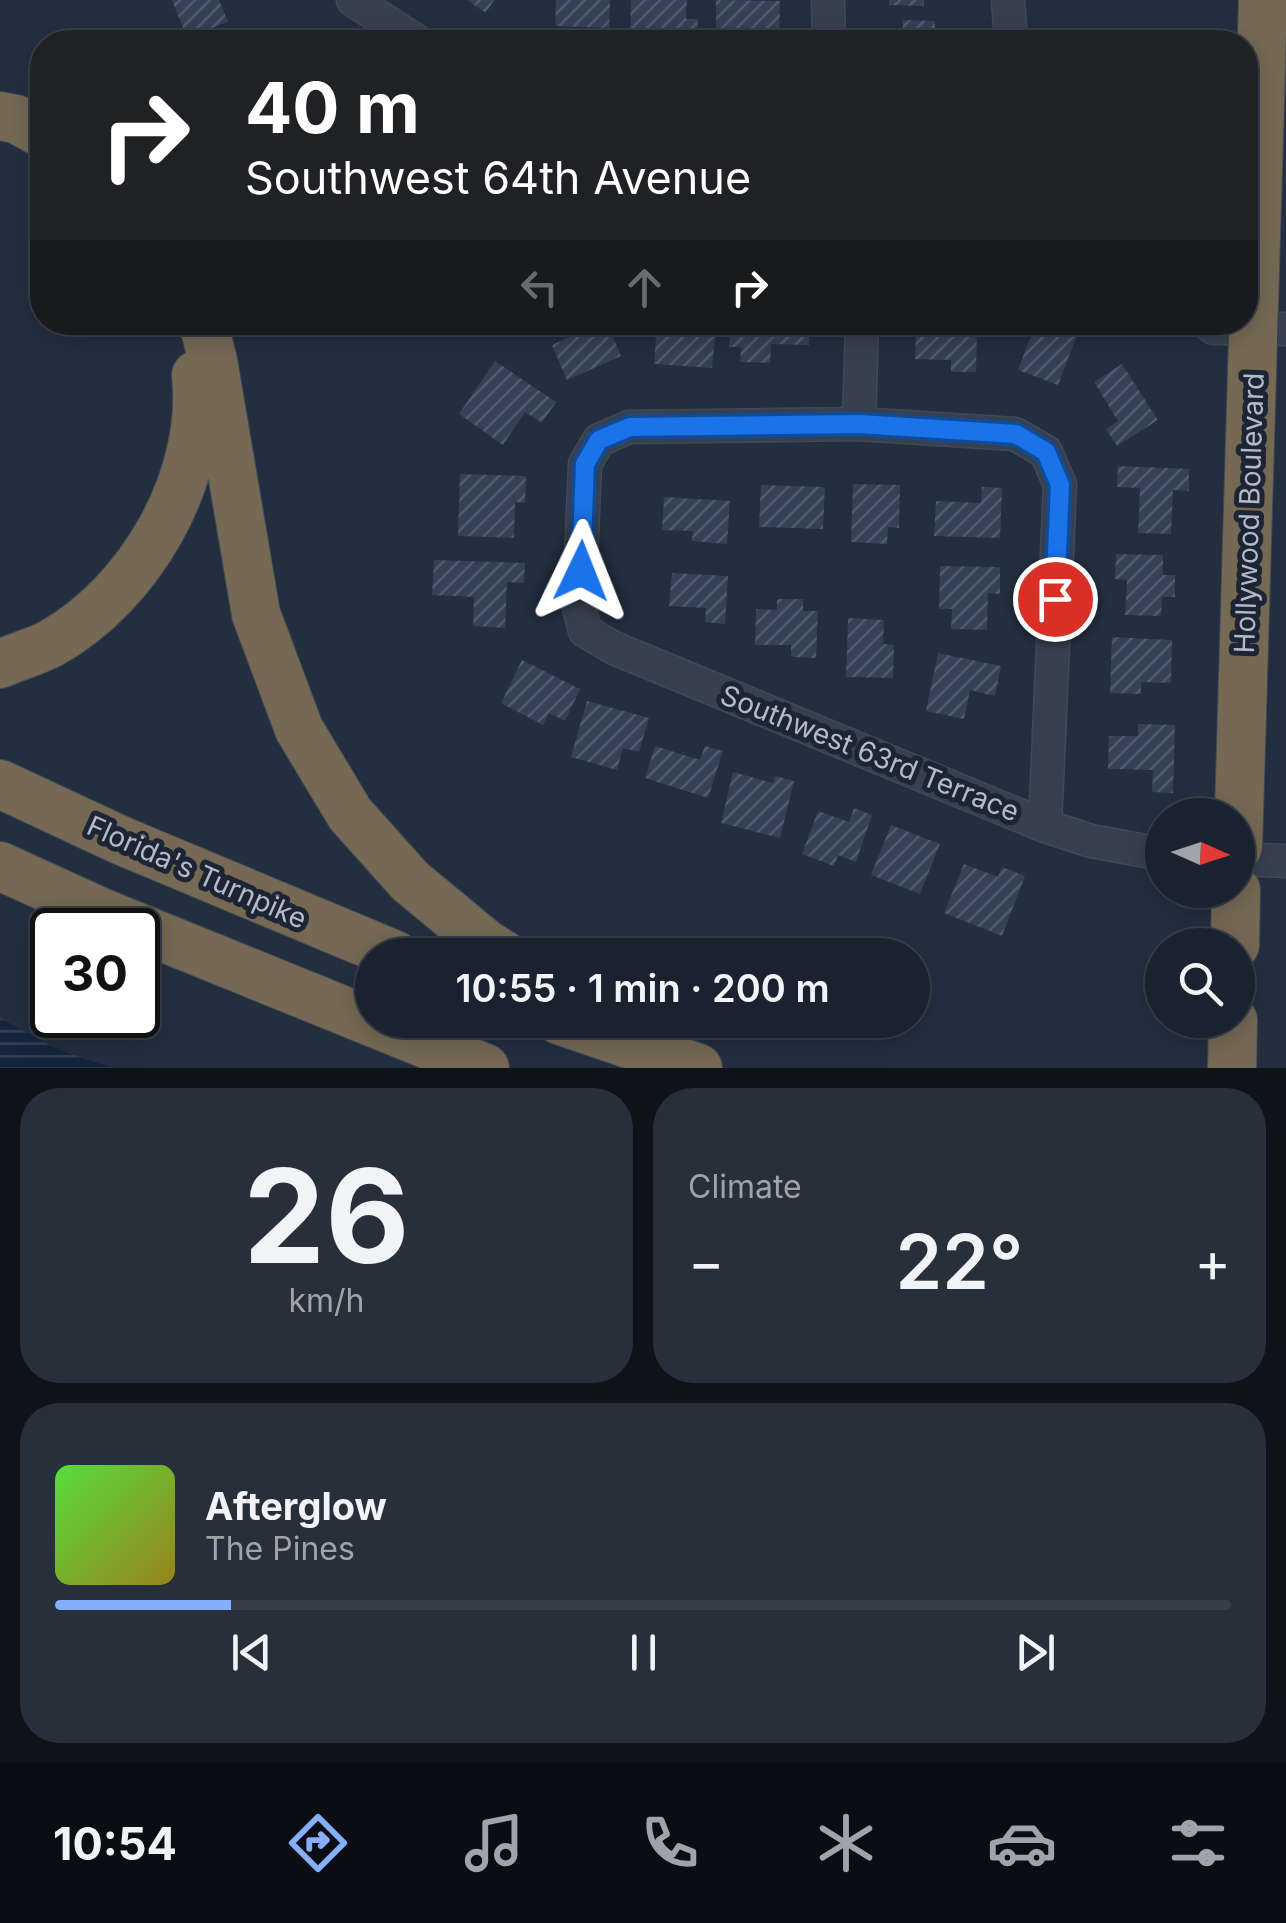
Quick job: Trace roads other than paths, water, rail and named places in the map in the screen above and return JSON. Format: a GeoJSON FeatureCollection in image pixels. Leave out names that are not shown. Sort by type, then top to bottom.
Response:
{"type":"FeatureCollection","features":[{"type":"Feature","properties":{"kind":"highway","name":"Hollywood Boulevard"},"geometry":{"type":"LineString","coordinates":[[1256,30],[1258,4]]}},
{"type":"Feature","properties":{"kind":"highway"},"geometry":{"type":"LineString","coordinates":[[0,116],[30,127]]}},
{"type":"Feature","properties":{"kind":"highway","name":"Hollywood Boulevard"},"geometry":{"type":"LineString","coordinates":[[1241,798],[1270,329],[1258,128]]}},
{"type":"Feature","properties":{"kind":"highway"},"geometry":{"type":"LineString","coordinates":[[0,136],[30,147]]}},
{"type":"Feature","properties":{"kind":"highway"},"geometry":{"type":"LineString","coordinates":[[0,664],[51,643],[109,600],[155,540],[177,501],[191,453],[199,402],[188,335]]}},
{"type":"Feature","properties":{"kind":"highway"},"geometry":{"type":"LineString","coordinates":[[206,335],[256,614],[299,728],[350,814],[410,881],[479,938]]}},
{"type":"Feature","properties":{"kind":"highway","name":"Florida's Turnpike"},"geometry":{"type":"LineString","coordinates":[[0,784],[355,938]]}},
{"type":"Feature","properties":{"kind":"highway"},"geometry":{"type":"LineString","coordinates":[[0,866],[102,913],[485,1068]]}},
{"type":"Feature","properties":{"kind":"highway"},"geometry":{"type":"LineString","coordinates":[[0,894],[34,908]]}},
{"type":"Feature","properties":{"kind":"highway"},"geometry":{"type":"LineString","coordinates":[[160,954],[304,997]]}},
{"type":"Feature","properties":{"kind":"highway"},"geometry":{"type":"LineString","coordinates":[[612,1038],[695,1067]]}},
{"type":"Feature","properties":{"kind":"highway"},"geometry":{"type":"LineString","coordinates":[[645,1038],[695,1067]]}},
{"type":"Feature","properties":{"kind":"highway"},"geometry":{"type":"LineString","coordinates":[[1232,1068],[1233,1038]]}},
{"type":"Feature","properties":{"kind":"street"},"geometry":{"type":"LineString","coordinates":[[353,0],[399,30]]}},
{"type":"Feature","properties":{"kind":"street"},"geometry":{"type":"LineString","coordinates":[[828,0],[829,30]]}},
{"type":"Feature","properties":{"kind":"street"},"geometry":{"type":"LineString","coordinates":[[1008,0],[1010,30]]}},
{"type":"Feature","properties":{"kind":"street"},"geometry":{"type":"LineString","coordinates":[[862,335],[859,424],[1016,434],[1046,452],[1060,485],[1045,826]]}},
{"type":"Feature","properties":{"kind":"street","name":"Southwest 63rd Terrace"},"geometry":{"type":"LineString","coordinates":[[859,424],[630,427],[599,440],[585,464],[579,607],[585,631],[614,648],[1045,826],[1091,841],[1145,851]]}},
{"type":"Feature","properties":{"kind":"street"},"geometry":{"type":"LineString","coordinates":[[1255,860],[1286,861]]}},
{"type":"Feature","properties":{"kind":"water"},"geometry":{"type":"Polygon","coordinates":[[[0,1018],[30,1034],[30,1038],[113,1068],[0,1068],[0,1018]]]}}]}
